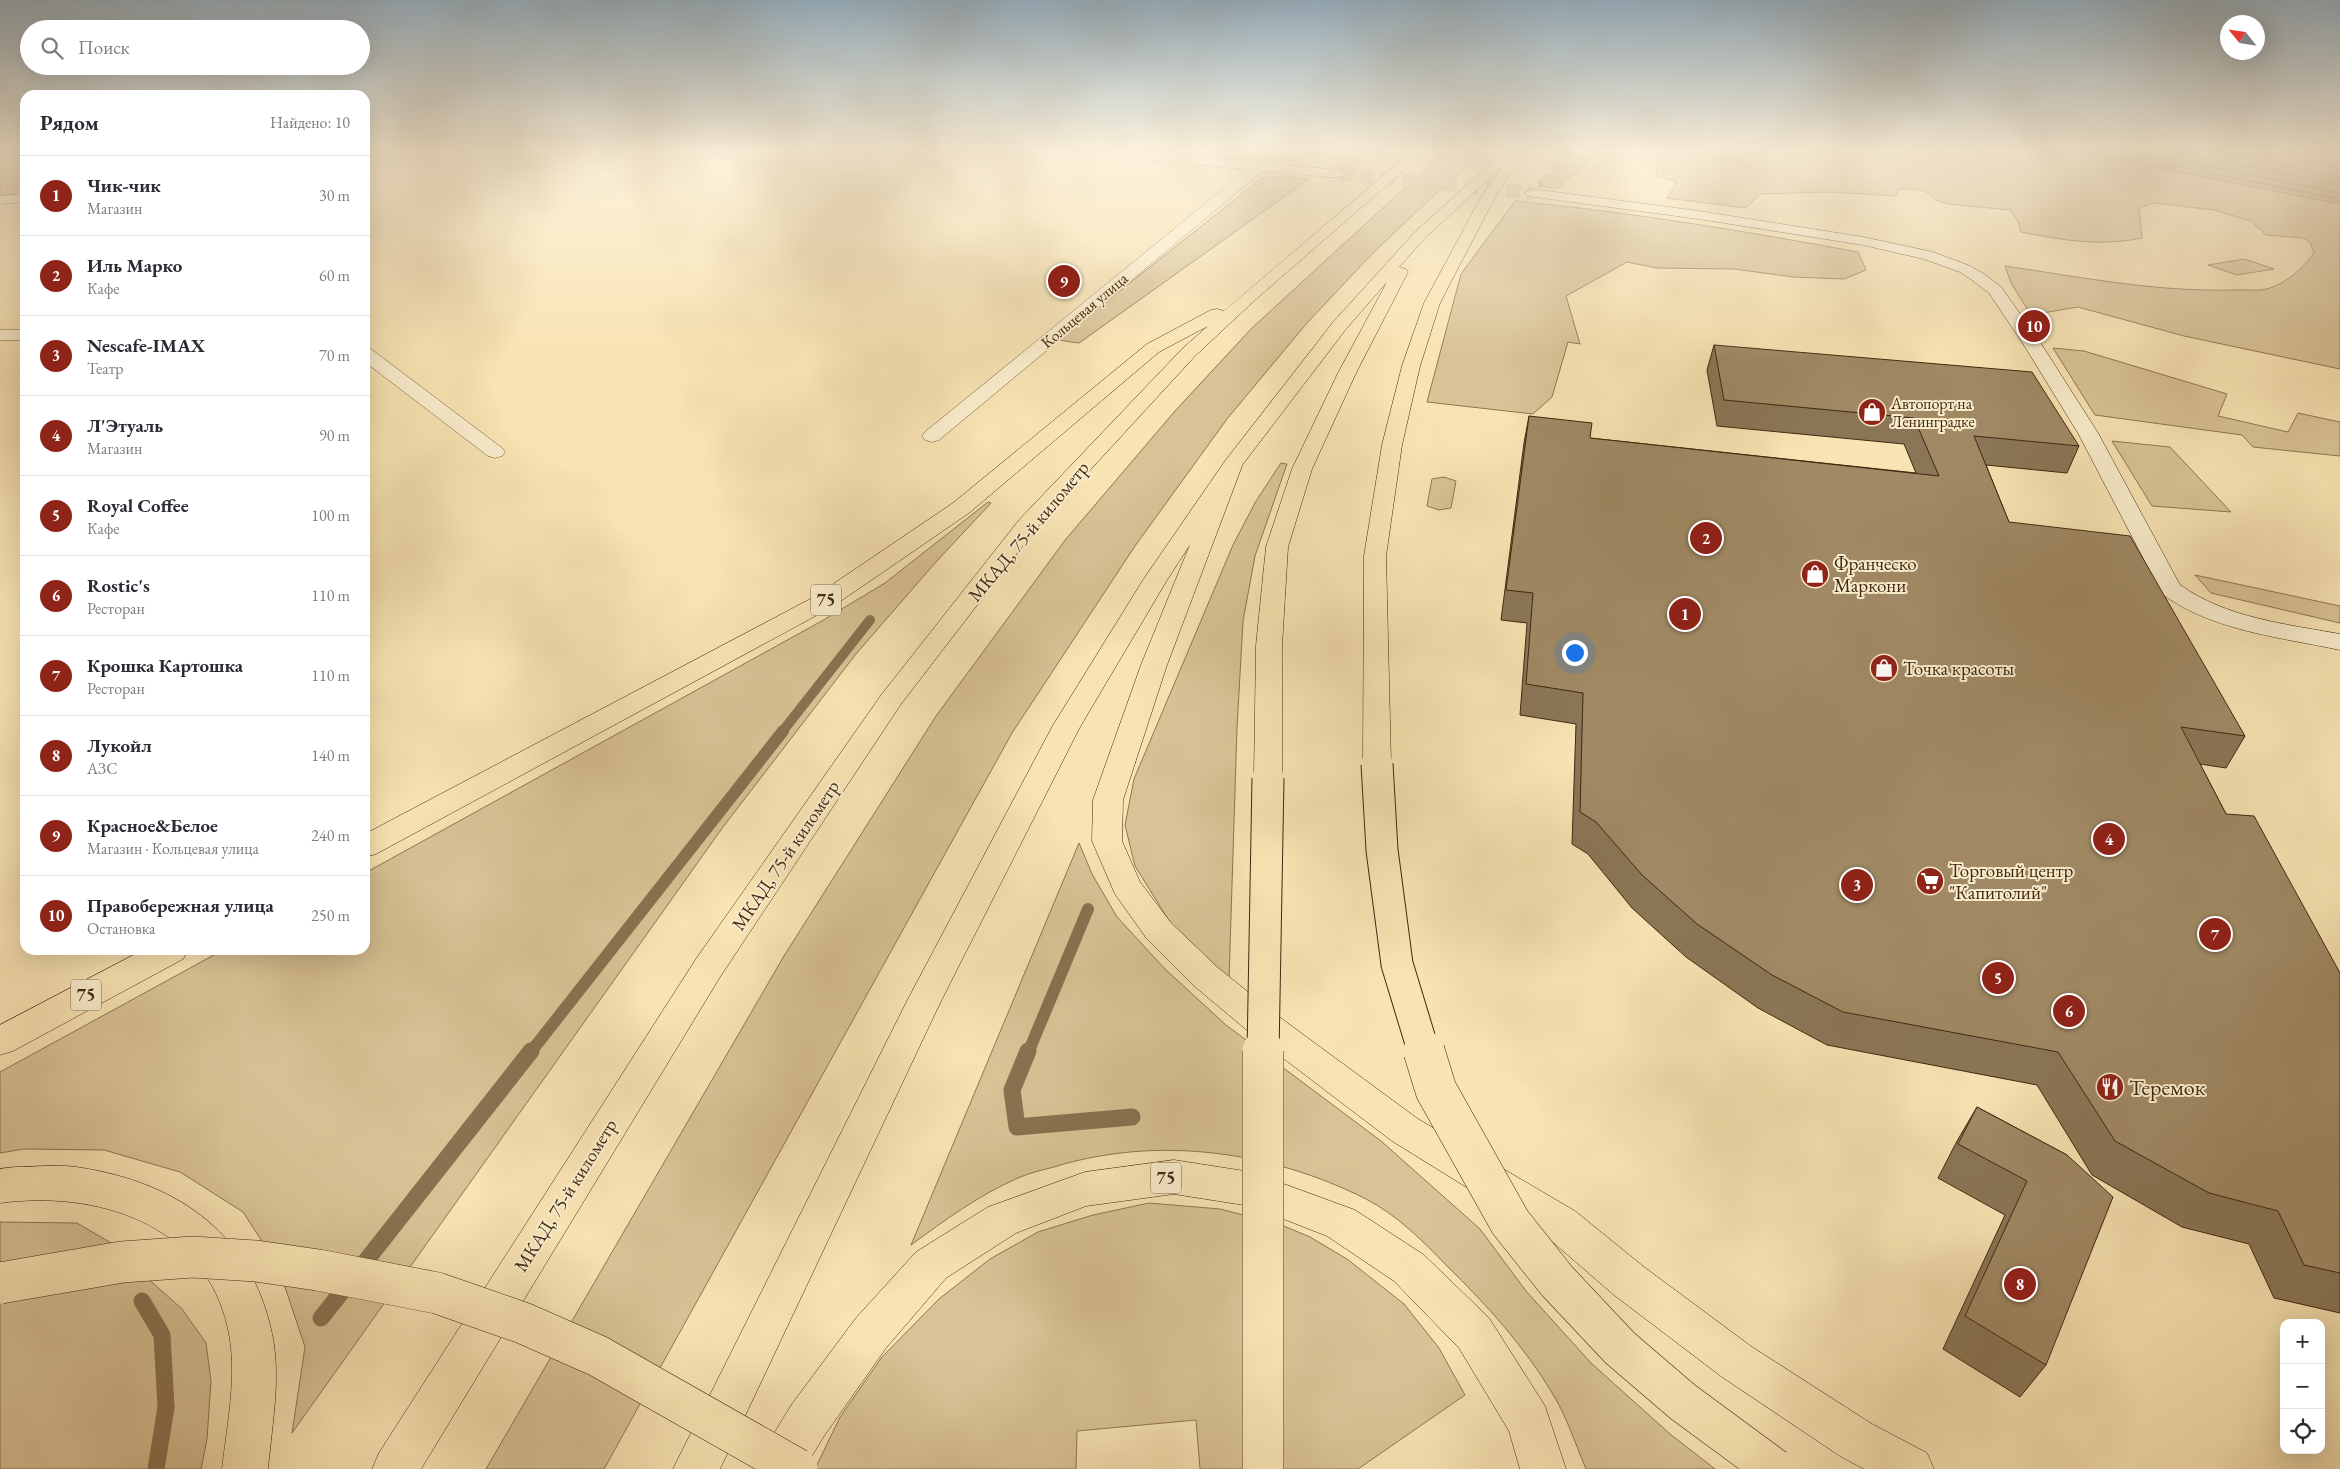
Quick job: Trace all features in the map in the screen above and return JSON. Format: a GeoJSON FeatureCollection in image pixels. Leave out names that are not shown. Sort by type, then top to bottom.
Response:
{"type":"FeatureCollection","features":[{"type":"Feature","properties":{"kind":"main road"},"geometry":{"type":"LineString","coordinates":[[1249,297],[1340,220]]}},
{"type":"Feature","properties":{"kind":"main road"},"geometry":{"type":"LineString","coordinates":[[696,1469],[924,1001],[1066,727],[1155,580],[1232,465],[1340,325],[1420,235],[1437,220]]}},
{"type":"Feature","properties":{"kind":"main road"},"geometry":{"type":"LineString","coordinates":[[1476,220],[1432,303],[1411,366],[1392,445],[1375,556],[1377,764],[1382,850],[1397,964],[1436,1090],[1510,1222],[1557,1281],[1620,1348],[1683,1402],[1774,1469]]}},
{"type":"Feature","properties":{"kind":"main road"},"geometry":{"type":"LineString","coordinates":[[1263,1469],[1262,994],[1268,778],[1269,646],[1277,547],[1306,460],[1347,373],[1420,235]]}},
{"type":"Feature","properties":{"kind":"main road","name":"75"},"geometry":{"type":"LineString","coordinates":[[370,844],[823,602],[961,508],[1153,348],[1249,297]]}},
{"type":"Feature","properties":{"kind":"main road","name":"МКАД, 75-й километр"},"geometry":{"type":"LineString","coordinates":[[395,1469],[708,968],[891,700],[1027,525],[1189,352],[1249,297]]}},
{"type":"Feature","properties":{"kind":"main road"},"geometry":{"type":"LineString","coordinates":[[1232,465],[1154,664],[1108,800],[1107,841],[1126,886],[1159,931],[1205,976],[1266,1026],[1397,1124],[1561,1224],[1629,1281],[1737,1362],[1856,1440],[1911,1469]]}},
{"type":"Feature","properties":{"kind":"main road","name":"75"},"geometry":{"type":"LineString","coordinates":[[0,1041],[162,955]]}},
{"type":"Feature","properties":{"kind":"main road","name":"75"},"geometry":{"type":"LineString","coordinates":[[778,1469],[808,1420],[871,1333],[931,1264],[1002,1220],[1085,1189],[1174,1178],[1251,1189],[1341,1222],[1409,1268],[1474,1333],[1529,1422],[1542,1469]]}},
{"type":"Feature","properties":{"kind":"main road"},"geometry":{"type":"LineString","coordinates":[[0,1186],[74,1184],[122,1194],[169,1214],[206,1245],[234,1281],[250,1330],[254,1382],[244,1469]]}},
{"type":"Feature","properties":{"kind":"main road"},"geometry":{"type":"LineString","coordinates":[[0,1283],[122,1262],[193,1258],[256,1261],[318,1270],[437,1293],[523,1323],[598,1356],[797,1469]]}},
{"type":"Feature","properties":{"kind":"street","name":"Кольцевая улица"},"geometry":{"type":"LineString","coordinates":[[932,436],[1195,220]]}},
{"type":"Feature","properties":{"kind":"street"},"geometry":{"type":"LineString","coordinates":[[1728,220],[1863,241],[1928,255],[1965,269],[1995,290],[2031,342],[2105,464],[2170,589],[2180,598],[2205,611],[2340,642]]}},
{"type":"Feature","properties":{"kind":"street"},"geometry":{"type":"LineString","coordinates":[[0,335],[20,335]]}},
{"type":"Feature","properties":{"kind":"street"},"geometry":{"type":"LineString","coordinates":[[370,357],[495,452]]}},
{"type":"Feature","properties":{"kind":"shaded area"},"geometry":{"type":"Polygon","coordinates":[[[1210,220],[1252,220],[1079,343],[1058,340],[1210,220]]]}},
{"type":"Feature","properties":{"kind":"shaded area"},"geometry":{"type":"Polygon","coordinates":[[[1370,220],[1408,220],[1373,253],[1307,323],[1227,419],[1135,546],[1012,733],[604,1469],[486,1469],[784,956],[936,716],[1066,539],[1175,411],[1251,329],[1370,220]]]}},
{"type":"Feature","properties":{"kind":"shaded area"},"geometry":{"type":"Polygon","coordinates":[[[1501,220],[1662,220],[1858,252],[1866,270],[1844,279],[1793,277],[1734,269],[1657,268],[1627,262],[1566,296],[1580,344],[1568,342],[1552,397],[1533,414],[1427,402],[1461,274],[1501,220]]]}},
{"type":"Feature","properties":{"kind":"shaded area"},"geometry":{"type":"Polygon","coordinates":[[[2017,220],[2140,220],[2142,238],[2111,242],[2066,240],[2021,232],[2017,220]]]}},
{"type":"Feature","properties":{"kind":"shaded area"},"geometry":{"type":"Polygon","coordinates":[[[2246,220],[2340,220],[2340,369],[2184,336],[2078,307],[2031,315],[2011,283],[2005,266],[2175,289],[2261,290],[2277,285],[2289,278],[2314,253],[2310,242],[2303,238],[2266,235],[2251,221],[2246,220]]]}},
{"type":"Feature","properties":{"kind":"shaded area"},"geometry":{"type":"Polygon","coordinates":[[[2244,259],[2274,269],[2237,275],[2208,265],[2244,259]]]}},
{"type":"Feature","properties":{"kind":"shaded area"},"geometry":{"type":"Polygon","coordinates":[[[2053,348],[2084,351],[2227,394],[2218,416],[2288,432],[2298,413],[2340,422],[2340,456],[2253,447],[2242,435],[2095,415],[2053,348]]]}},
{"type":"Feature","properties":{"kind":"shaded area"},"geometry":{"type":"Polygon","coordinates":[[[2112,441],[2170,447],[2231,512],[2152,506],[2112,441]]]}},
{"type":"Feature","properties":{"kind":"shaded area"},"geometry":{"type":"Polygon","coordinates":[[[1281,463],[1287,464],[1255,556],[1243,621],[1237,728],[1229,980],[1171,924],[1135,866],[1125,825],[1134,779],[1233,545],[1256,501],[1281,463]]]}},
{"type":"Feature","properties":{"kind":"shaded area"},"geometry":{"type":"Polygon","coordinates":[[[1444,477],[1456,481],[1451,508],[1439,510],[1427,506],[1432,479],[1444,477]]]}},
{"type":"Feature","properties":{"kind":"shaded area"},"geometry":{"type":"Polygon","coordinates":[[[988,502],[991,503],[935,563],[856,654],[723,827],[292,1433],[305,1347],[278,1266],[243,1212],[180,1172],[104,1150],[24,1149],[0,1153],[0,1072],[214,955],[370,955],[370,870],[820,622],[885,583],[988,502]]]}},
{"type":"Feature","properties":{"kind":"shaded area"},"geometry":{"type":"Polygon","coordinates":[[[2195,575],[2340,606],[2340,623],[2211,593],[2195,575]]]}},
{"type":"Feature","properties":{"kind":"shaded area"},"geometry":{"type":"Polygon","coordinates":[[[1079,843],[1092,874],[1117,917],[1165,969],[1226,1025],[1381,1141],[1480,1229],[1526,1291],[1591,1363],[1670,1434],[1715,1469],[1586,1469],[1563,1413],[1531,1360],[1491,1311],[1429,1247],[1377,1205],[1330,1183],[1292,1169],[1253,1159],[1173,1150],[1093,1157],[1022,1176],[963,1208],[911,1245],[1079,843]]]}},
{"type":"Feature","properties":{"kind":"shaded area"},"geometry":{"type":"Polygon","coordinates":[[[1149,1203],[1220,1209],[1279,1224],[1310,1237],[1347,1259],[1404,1304],[1439,1348],[1465,1395],[1358,1469],[1200,1469],[1196,1420],[1077,1431],[1076,1469],[815,1469],[840,1417],[882,1357],[939,1299],[990,1259],[1038,1232],[1093,1215],[1149,1203]]]}},
{"type":"Feature","properties":{"kind":"shaded area"},"geometry":{"type":"Polygon","coordinates":[[[0,1222],[77,1223],[118,1247],[145,1276],[182,1309],[206,1343],[211,1381],[207,1439],[201,1469],[0,1469],[0,1222]]]}},
{"type":"Feature","properties":{"kind":"building","name":"Торговый центр \"Капитолий\""},"geometry":{"type":"Polygon","coordinates":[[[1714,345],[2032,372],[2079,446],[1974,436],[2009,522],[2130,536],[2245,736],[2181,727],[2226,814],[2254,816],[2340,973],[2340,1273],[2304,1265],[2278,1211],[2209,1193],[2115,1141],[2058,1052],[1843,1012],[1772,975],[1697,924],[1642,875],[1596,822],[1580,812],[1583,693],[1526,684],[1533,593],[1506,590],[1529,416],[1592,423],[1590,438],[1939,476],[1914,418],[1724,400],[1714,345]]]}},
{"type":"Feature","properties":{"kind":"building"},"geometry":{"type":"Polygon","coordinates":[[[1977,1107],[2067,1155],[2113,1197],[2046,1365],[1965,1316],[2027,1181],[1958,1144],[1977,1107]]]}},
{"type":"Feature","properties":{"kind":"waterway"},"geometry":{"type":"LineString","coordinates":[[782,732],[870,620]]}},
{"type":"Feature","properties":{"kind":"waterway"},"geometry":{"type":"LineString","coordinates":[[530,1053],[783,731]]}},
{"type":"Feature","properties":{"kind":"waterway"},"geometry":{"type":"LineString","coordinates":[[1028,1053],[1088,909]]}},
{"type":"Feature","properties":{"kind":"waterway"},"geometry":{"type":"LineString","coordinates":[[358,1271],[531,1051]]}},
{"type":"Feature","properties":{"kind":"waterway"},"geometry":{"type":"LineString","coordinates":[[1028,1051],[1012,1090],[1017,1127],[1132,1117]]}},
{"type":"Feature","properties":{"kind":"waterway"},"geometry":{"type":"LineString","coordinates":[[321,1318],[348,1284]]}},
{"type":"Feature","properties":{"kind":"waterway"},"geometry":{"type":"LineString","coordinates":[[142,1301],[162,1335],[166,1407],[156,1469]]}},
{"type":"Feature","properties":{"kind":"place","name":"Красное&Белое"},"geometry":{"type":"Point","coordinates":[1064,281]}},
{"type":"Feature","properties":{"kind":"place","name":"Правобережная улица"},"geometry":{"type":"Point","coordinates":[2034,326]}},
{"type":"Feature","properties":{"kind":"place","name":"Автопорт на Ленинградке"},"geometry":{"type":"Point","coordinates":[1872,412]}},
{"type":"Feature","properties":{"kind":"place","name":"Иль Марко"},"geometry":{"type":"Point","coordinates":[1706,538]}},
{"type":"Feature","properties":{"kind":"place","name":"Франческо Маркони"},"geometry":{"type":"Point","coordinates":[1815,574]}},
{"type":"Feature","properties":{"kind":"place","name":"Чик-чик"},"geometry":{"type":"Point","coordinates":[1685,614]}},
{"type":"Feature","properties":{"kind":"place","name":"Точка красоты"},"geometry":{"type":"Point","coordinates":[1884,668]}},
{"type":"Feature","properties":{"kind":"place","name":"Л'Этуаль"},"geometry":{"type":"Point","coordinates":[2109,839]}},
{"type":"Feature","properties":{"kind":"place","name":"Торговый центр \"Капитолий\""},"geometry":{"type":"Point","coordinates":[1930,881]}},
{"type":"Feature","properties":{"kind":"place","name":"Nescafe-IMAX"},"geometry":{"type":"Point","coordinates":[1857,885]}},
{"type":"Feature","properties":{"kind":"place","name":"Крошка Картошка"},"geometry":{"type":"Point","coordinates":[2215,934]}},
{"type":"Feature","properties":{"kind":"place","name":"Royal Coffee"},"geometry":{"type":"Point","coordinates":[1998,978]}},
{"type":"Feature","properties":{"kind":"place","name":"Rostic's"},"geometry":{"type":"Point","coordinates":[2069,1011]}},
{"type":"Feature","properties":{"kind":"place","name":"Теремок"},"geometry":{"type":"Point","coordinates":[2110,1087]}},
{"type":"Feature","properties":{"kind":"place","name":"Лукойл"},"geometry":{"type":"Point","coordinates":[2020,1284]}}]}
